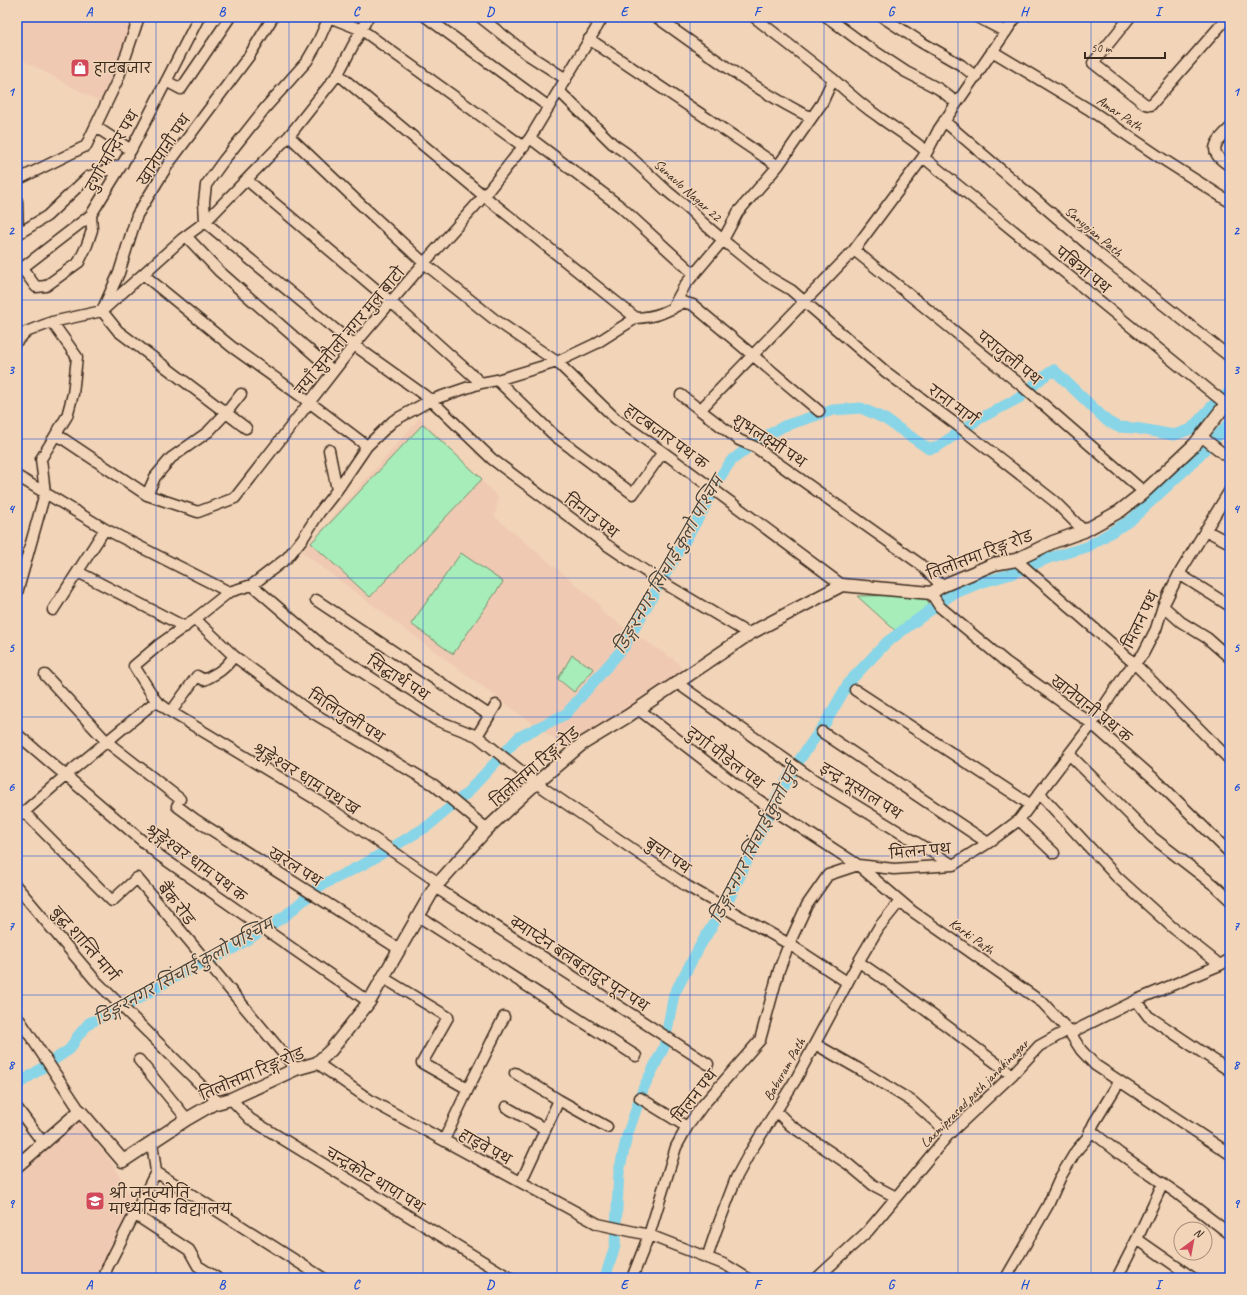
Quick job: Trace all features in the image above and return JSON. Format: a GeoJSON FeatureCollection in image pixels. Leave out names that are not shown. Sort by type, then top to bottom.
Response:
{"type":"FeatureCollection","features":[{"type":"Feature","properties":{"kind":"street"},"geometry":{"type":"LineString","coordinates":[[17,180],[86,146],[118,79],[139,17]]}},
{"type":"Feature","properties":{"kind":"street","name":"दुर्गा मन्दिर पथ"},"geometry":{"type":"LineString","coordinates":[[19,270],[91,215],[131,150],[199,17]]}},
{"type":"Feature","properties":{"kind":"street"},"geometry":{"type":"LineString","coordinates":[[166,81],[181,89],[230,17]]}},
{"type":"Feature","properties":{"kind":"street","name":"खानेपानी पथ"},"geometry":{"type":"LineString","coordinates":[[102,311],[119,273],[137,216],[169,163],[249,56],[273,17]]}},
{"type":"Feature","properties":{"kind":"street"},"geometry":{"type":"LineString","coordinates":[[205,222],[204,202],[206,185],[266,107],[307,61],[318,42],[329,17],[362,30],[524,147]]}},
{"type":"Feature","properties":{"kind":"street"},"geometry":{"type":"LineString","coordinates":[[17,341],[26,332],[52,322],[102,311],[186,236],[205,222],[289,136],[338,74],[368,17]]}},
{"type":"Feature","properties":{"kind":"street"},"geometry":{"type":"LineString","coordinates":[[426,17],[549,107]]}},
{"type":"Feature","properties":{"kind":"street"},"geometry":{"type":"LineString","coordinates":[[480,17],[527,54],[566,79]]}},
{"type":"Feature","properties":{"kind":"street"},"geometry":{"type":"LineString","coordinates":[[656,17],[736,73],[788,107],[810,117]]}},
{"type":"Feature","properties":{"kind":"street","name":"पबित्रा पथ"},"geometry":{"type":"LineString","coordinates":[[754,17],[833,79],[844,90],[878,117],[915,141],[925,155],[1201,384],[1227,403]]}},
{"type":"Feature","properties":{"kind":"street"},"geometry":{"type":"LineString","coordinates":[[827,17],[883,57],[906,72],[939,89],[957,103]]}},
{"type":"Feature","properties":{"kind":"street"},"geometry":{"type":"LineString","coordinates":[[885,17],[884,18],[921,42],[961,65],[976,77]]}},
{"type":"Feature","properties":{"kind":"street"},"geometry":{"type":"LineString","coordinates":[[977,17],[1006,32]]}},
{"type":"Feature","properties":{"kind":"street"},"geometry":{"type":"LineString","coordinates":[[700,410],[854,250],[925,155],[944,121],[976,77],[1016,17]]}},
{"type":"Feature","properties":{"kind":"street"},"geometry":{"type":"LineString","coordinates":[[1130,17],[1093,63],[1146,104],[1151,104],[1228,18]]}},
{"type":"Feature","properties":{"kind":"street","name":"नयाँ सुनौलो नगर मुल बाटो"},"geometry":{"type":"LineString","coordinates":[[56,434],[147,495],[198,512],[235,498],[354,345],[484,196],[524,147],[589,39],[597,19]]}},
{"type":"Feature","properties":{"kind":"street"},"geometry":{"type":"LineString","coordinates":[[589,39],[778,166]]}},
{"type":"Feature","properties":{"kind":"street","name":"Amar Path"},"geometry":{"type":"LineString","coordinates":[[992,51],[1090,110],[1230,202]]}},
{"type":"Feature","properties":{"kind":"street"},"geometry":{"type":"LineString","coordinates":[[338,74],[484,196],[636,318]]}},
{"type":"Feature","properties":{"kind":"street"},"geometry":{"type":"LineString","coordinates":[[672,309],[685,285],[723,240],[738,212],[778,166],[810,117],[822,102],[833,79]]}},
{"type":"Feature","properties":{"kind":"street","name":"Sunaulo Nagar 22"},"geometry":{"type":"LineString","coordinates":[[559,91],[613,144],[646,171],[723,240],[767,276],[791,290],[805,302]]}},
{"type":"Feature","properties":{"kind":"street","name":"Sanyojan Path"},"geometry":{"type":"LineString","coordinates":[[944,121],[1099,254],[1230,357]]}},
{"type":"Feature","properties":{"kind":"street"},"geometry":{"type":"LineString","coordinates":[[96,127],[131,150]]}},
{"type":"Feature","properties":{"kind":"street"},"geometry":{"type":"LineString","coordinates":[[1230,128],[1217,143],[1216,152],[1218,156],[1230,166]]}},
{"type":"Feature","properties":{"kind":"street","name":"हाटबजार पथ क"},"geometry":{"type":"LineString","coordinates":[[289,136],[424,263],[494,319],[557,362],[616,419],[663,452],[842,585]]}},
{"type":"Feature","properties":{"kind":"street"},"geometry":{"type":"LineString","coordinates":[[530,138],[621,207],[694,274]]}},
{"type":"Feature","properties":{"kind":"street"},"geometry":{"type":"LineString","coordinates":[[17,200],[18,234],[47,216],[88,178],[122,164]]}},
{"type":"Feature","properties":{"kind":"street"},"geometry":{"type":"LineString","coordinates":[[246,180],[392,302],[481,383]]}},
{"type":"Feature","properties":{"kind":"street"},"geometry":{"type":"LineString","coordinates":[[19,270],[36,287],[46,286],[79,262],[92,230],[91,215]]}},
{"type":"Feature","properties":{"kind":"street","name":"तिनाउ पथ"},"geometry":{"type":"LineString","coordinates":[[205,222],[354,345],[431,400],[492,459],[607,545],[660,582],[749,634]]}},
{"type":"Feature","properties":{"kind":"street"},"geometry":{"type":"LineString","coordinates":[[186,236],[224,276],[333,372]]}},
{"type":"Feature","properties":{"kind":"street","name":"पराजुली पथ"},"geometry":{"type":"LineString","coordinates":[[854,250],[1021,385],[1144,492]]}},
{"type":"Feature","properties":{"kind":"street"},"geometry":{"type":"LineString","coordinates":[[144,275],[232,347],[367,446]]}},
{"type":"Feature","properties":{"kind":"street"},"geometry":{"type":"LineString","coordinates":[[20,814],[156,701],[134,666],[160,644],[195,620],[229,592],[252,585],[287,558],[303,538],[367,446],[393,421],[431,400],[481,383],[497,380],[557,362],[595,344],[636,318],[648,318],[662,315],[684,302],[692,305],[819,411]]}},
{"type":"Feature","properties":{"kind":"street","name":"राना मार्ग"},"geometry":{"type":"LineString","coordinates":[[805,302],[886,372],[969,434],[1054,501],[1084,530]]}},
{"type":"Feature","properties":{"kind":"street"},"geometry":{"type":"LineString","coordinates":[[102,311],[118,331],[246,428]]}},
{"type":"Feature","properties":{"kind":"street"},"geometry":{"type":"LineString","coordinates":[[17,593],[45,493],[41,459],[67,416],[73,394],[77,357],[52,322]]}},
{"type":"Feature","properties":{"kind":"street"},"geometry":{"type":"LineString","coordinates":[[497,380],[555,436],[633,494],[663,452]]}},
{"type":"Feature","properties":{"kind":"street"},"geometry":{"type":"LineString","coordinates":[[147,495],[155,477],[171,458],[208,432],[241,394]]}},
{"type":"Feature","properties":{"kind":"street","name":"शुभलक्ष्मी पथ"},"geometry":{"type":"LineString","coordinates":[[681,395],[739,440],[752,446],[920,564],[942,586]]}},
{"type":"Feature","properties":{"kind":"street","name":"तिलोत्तमा रिङ्ग रोड"},"geometry":{"type":"LineString","coordinates":[[80,1111],[123,1161],[187,1119],[218,1102],[232,1099],[296,1069],[316,1063],[331,1050],[369,1002],[382,977],[437,885],[487,829],[536,783],[582,744],[638,709],[749,634],[842,585],[931,592],[994,564],[1016,560],[1053,542],[1084,530],[1120,511],[1144,492],[1202,436],[1227,403]]}},
{"type":"Feature","properties":{"kind":"street"},"geometry":{"type":"LineString","coordinates":[[1202,436],[1229,458]]}},
{"type":"Feature","properties":{"kind":"street"},"geometry":{"type":"LineString","coordinates":[[329,450],[337,490]]}},
{"type":"Feature","properties":{"kind":"street"},"geometry":{"type":"LineString","coordinates":[[17,476],[105,529],[229,592]]}},
{"type":"Feature","properties":{"kind":"street","name":"मिलन पथ"},"geometry":{"type":"LineString","coordinates":[[632,1278],[649,1235],[676,1147],[687,1127],[703,1105],[760,1040],[779,970],[789,944],[807,905],[828,875],[858,865],[894,869],[953,865],[988,843],[1019,820],[1092,724],[1126,673],[1143,654],[1156,629],[1163,606],[1179,574],[1230,490]]}},
{"type":"Feature","properties":{"kind":"street"},"geometry":{"type":"LineString","coordinates":[[53,610],[105,529]]}},
{"type":"Feature","properties":{"kind":"street"},"geometry":{"type":"LineString","coordinates":[[1205,530],[1230,543]]}},
{"type":"Feature","properties":{"kind":"street"},"geometry":{"type":"LineString","coordinates":[[1016,560],[1135,664],[1230,760]]}},
{"type":"Feature","properties":{"kind":"street"},"geometry":{"type":"LineString","coordinates":[[78,572],[184,627]]}},
{"type":"Feature","properties":{"kind":"street"},"geometry":{"type":"LineString","coordinates":[[1179,574],[1230,606]]}},
{"type":"Feature","properties":{"kind":"street","name":"सिद्धार्थ पथ"},"geometry":{"type":"LineString","coordinates":[[252,585],[324,647],[436,720],[481,739],[536,783]]}},
{"type":"Feature","properties":{"kind":"street","name":"खानेपानी पथ क"},"geometry":{"type":"LineString","coordinates":[[931,592],[940,607],[1006,662],[1092,724],[1159,783],[1230,853]]}},
{"type":"Feature","properties":{"kind":"street","name":"सिद्धार्थ पथ"},"geometry":{"type":"LineString","coordinates":[[316,600],[490,715]]}},
{"type":"Feature","properties":{"kind":"street"},"geometry":{"type":"LineString","coordinates":[[1163,606],[1181,622],[1208,638],[1230,658]]}},
{"type":"Feature","properties":{"kind":"street","name":"मिलिजुली पथ"},"geometry":{"type":"LineString","coordinates":[[195,620],[234,656],[308,710],[434,786],[487,829]]}},
{"type":"Feature","properties":{"kind":"street"},"geometry":{"type":"LineString","coordinates":[[171,712],[197,676],[204,680],[219,673],[234,656]]}},
{"type":"Feature","properties":{"kind":"street","name":"खरेल पथ"},"geometry":{"type":"LineString","coordinates":[[44,675],[107,742],[179,802],[196,820],[399,949]]}},
{"type":"Feature","properties":{"kind":"street","name":"इन्द्र भूसाल पथ"},"geometry":{"type":"LineString","coordinates":[[677,683],[813,779],[953,865]]}},
{"type":"Feature","properties":{"kind":"street"},"geometry":{"type":"LineString","coordinates":[[855,690],[1031,805]]}},
{"type":"Feature","properties":{"kind":"street","name":"श्रृङ्गेश्वर धाम पथ ख"},"geometry":{"type":"LineString","coordinates":[[156,701],[171,712],[322,803],[389,849],[437,885]]}},
{"type":"Feature","properties":{"kind":"street"},"geometry":{"type":"LineString","coordinates":[[481,739],[490,715],[496,705]]}},
{"type":"Feature","properties":{"kind":"street","name":"दुर्गा पौडेल पथ"},"geometry":{"type":"LineString","coordinates":[[638,709],[752,796],[858,865]]}},
{"type":"Feature","properties":{"kind":"street"},"geometry":{"type":"LineString","coordinates":[[822,732],[988,843]]}},
{"type":"Feature","properties":{"kind":"street","name":"श्रृङ्गेश्वर धाम पथ क"},"geometry":{"type":"LineString","coordinates":[[17,734],[160,856],[369,1002]]}},
{"type":"Feature","properties":{"kind":"street"},"geometry":{"type":"LineString","coordinates":[[1069,754],[1152,837],[1214,885],[1230,900]]}},
{"type":"Feature","properties":{"kind":"street","name":"बुचा पथ"},"geometry":{"type":"LineString","coordinates":[[536,783],[685,885],[789,944],[847,982]]}},
{"type":"Feature","properties":{"kind":"street"},"geometry":{"type":"LineString","coordinates":[[1040,794],[1117,877],[1172,927],[1220,965]]}},
{"type":"Feature","properties":{"kind":"street","name":"बैंक रोड"},"geometry":{"type":"LineString","coordinates":[[20,814],[112,901],[137,878],[296,1069]]}},
{"type":"Feature","properties":{"kind":"street"},"geometry":{"type":"LineString","coordinates":[[1019,820],[1054,853]]}},
{"type":"Feature","properties":{"kind":"street","name":"Karki Path"},"geometry":{"type":"LineString","coordinates":[[858,865],[912,911],[1043,1003],[1069,1032],[1080,1050],[1095,1065],[1230,1154]]}},
{"type":"Feature","properties":{"kind":"street","name":"क्याप्टेन बलबहादुर पून पथ"},"geometry":{"type":"LineString","coordinates":[[437,885],[708,1064]]}},
{"type":"Feature","properties":{"kind":"street","name":"बुद्ध शान्ति मार्ग"},"geometry":{"type":"LineString","coordinates":[[17,886],[95,980],[218,1102]]}},
{"type":"Feature","properties":{"kind":"street","name":"Baburam Path"},"geometry":{"type":"LineString","coordinates":[[707,1258],[736,1178],[749,1154],[796,1079],[847,982],[879,927],[900,901]]}},
{"type":"Feature","properties":{"kind":"street"},"geometry":{"type":"LineString","coordinates":[[418,916],[636,1056]]}},
{"type":"Feature","properties":{"kind":"street","name":"Laxmiprasad path janakinagar"},"geometry":{"type":"LineString","coordinates":[[817,1278],[868,1231],[949,1134],[1039,1046],[1136,1000],[1220,965],[1230,959]]}},
{"type":"Feature","properties":{"kind":"street"},"geometry":{"type":"LineString","coordinates":[[859,962],[892,984],[1012,1074]]}},
{"type":"Feature","properties":{"kind":"street"},"geometry":{"type":"LineString","coordinates":[[382,977],[448,1017],[422,1063],[468,1088]]}},
{"type":"Feature","properties":{"kind":"street"},"geometry":{"type":"LineString","coordinates":[[1136,1000],[1148,1016],[1230,1071]]}},
{"type":"Feature","properties":{"kind":"street"},"geometry":{"type":"LineString","coordinates":[[17,1016],[80,1111],[17,1166]]}},
{"type":"Feature","properties":{"kind":"street"},"geometry":{"type":"LineString","coordinates":[[444,1140],[468,1088],[504,1017]]}},
{"type":"Feature","properties":{"kind":"street"},"geometry":{"type":"LineString","coordinates":[[815,1044],[913,1102],[949,1134]]}},
{"type":"Feature","properties":{"kind":"street"},"geometry":{"type":"LineString","coordinates":[[140,1060],[187,1119]]}},
{"type":"Feature","properties":{"kind":"street","name":"हाइवे पथ"},"geometry":{"type":"LineString","coordinates":[[316,1063],[373,1102],[598,1224],[649,1235],[726,1265],[747,1278]]}},
{"type":"Feature","properties":{"kind":"street"},"geometry":{"type":"LineString","coordinates":[[515,1073],[607,1127]]}},
{"type":"Feature","properties":{"kind":"street"},"geometry":{"type":"LineString","coordinates":[[1006,1278],[1048,1205],[1065,1170],[1076,1151],[1087,1138],[1090,1130],[1119,1082]]}},
{"type":"Feature","properties":{"kind":"street"},"geometry":{"type":"LineString","coordinates":[[640,1098],[687,1127]]}},
{"type":"Feature","properties":{"kind":"street","name":"चन्द्रकोट थापा पथ"},"geometry":{"type":"LineString","coordinates":[[232,1099],[250,1120],[510,1278]]}},
{"type":"Feature","properties":{"kind":"street"},"geometry":{"type":"LineString","coordinates":[[521,1182],[559,1100]]}},
{"type":"Feature","properties":{"kind":"street"},"geometry":{"type":"LineString","coordinates":[[506,1107],[545,1129]]}},
{"type":"Feature","properties":{"kind":"street"},"geometry":{"type":"LineString","coordinates":[[17,1108],[43,1143]]}},
{"type":"Feature","properties":{"kind":"street"},"geometry":{"type":"LineString","coordinates":[[776,1110],[794,1128],[848,1164],[873,1185],[896,1197]]}},
{"type":"Feature","properties":{"kind":"street"},"geometry":{"type":"LineString","coordinates":[[1090,1130],[1230,1234]]}},
{"type":"Feature","properties":{"kind":"street"},"geometry":{"type":"LineString","coordinates":[[104,1278],[107,1268],[156,1172],[152,1142]]}},
{"type":"Feature","properties":{"kind":"street"},"geometry":{"type":"LineString","coordinates":[[156,1172],[323,1278]]}},
{"type":"Feature","properties":{"kind":"street"},"geometry":{"type":"LineString","coordinates":[[1117,1278],[1137,1239],[1162,1183]]}},
{"type":"Feature","properties":{"kind":"street"},"geometry":{"type":"LineString","coordinates":[[134,1214],[189,1250],[198,1266],[216,1278]]}},
{"type":"Feature","properties":{"kind":"street"},"geometry":{"type":"LineString","coordinates":[[1137,1239],[1194,1278]]}},
{"type":"Feature","properties":{"kind":"shaded area","name":"हाटबजार"},"geometry":{"type":"Polygon","coordinates":[[[25,17],[139,17],[106,105],[17,57],[17,34],[25,17]]]}},
{"type":"Feature","properties":{"kind":"shaded area"},"geometry":{"type":"Polygon","coordinates":[[[420,418],[498,497],[495,517],[598,603],[603,613],[676,661],[682,670],[647,696],[568,749],[302,552],[420,418]]]}},
{"type":"Feature","properties":{"kind":"shaded area"},"geometry":{"type":"Polygon","coordinates":[[[79,1120],[115,1167],[136,1209],[105,1278],[17,1278],[17,1169],[65,1124],[79,1120]]]}},
{"type":"Feature","properties":{"kind":"green space"},"geometry":{"type":"Polygon","coordinates":[[[423,424],[482,479],[370,597],[311,543],[423,424]]]}},
{"type":"Feature","properties":{"kind":"green space"},"geometry":{"type":"Polygon","coordinates":[[[461,553],[503,582],[453,654],[411,624],[461,553]]]}},
{"type":"Feature","properties":{"kind":"green space"},"geometry":{"type":"Polygon","coordinates":[[[925,595],[931,609],[898,633],[857,596],[925,595]]]}},
{"type":"Feature","properties":{"kind":"green space"},"geometry":{"type":"Polygon","coordinates":[[[572,655],[594,669],[574,692],[558,679],[572,655]]]}},
{"type":"Feature","properties":{"kind":"waterway","name":"डिङ्गरनगर सिंचाई कुलो पश्चिम"},"geometry":{"type":"LineString","coordinates":[[17,1085],[70,1049],[77,1037],[89,1023],[131,1003],[173,978],[234,948],[285,916],[320,886],[366,863],[428,826],[466,794],[519,737],[566,714],[624,647],[702,512],[716,483],[731,461],[757,441],[784,426],[833,410],[861,408],[885,419],[929,449],[937,447],[979,419],[1019,398],[1043,377],[1054,370],[1107,421],[1118,427],[1135,428],[1174,435],[1191,429],[1214,404],[1230,392]]}},
{"type":"Feature","properties":{"kind":"waterway","name":"डिङ्गरनगर सिंचाई कुलो पुर्व"},"geometry":{"type":"LineString","coordinates":[[605,1278],[615,1246],[619,1172],[627,1136],[643,1089],[664,1047],[674,994],[701,944],[730,897],[779,793],[802,756],[826,722],[849,682],[887,642],[951,595],[980,583],[1011,574],[1049,558],[1087,547],[1131,520],[1188,467],[1230,423]]}},
{"type":"Feature","properties":{"kind":"place","name":"हाटबजार"},"geometry":{"type":"Point","coordinates":[80,68]}},
{"type":"Feature","properties":{"kind":"place","name":"श्री जनज्योति माध्यमिक विद्यालय"},"geometry":{"type":"Point","coordinates":[95,1201]}}]}
